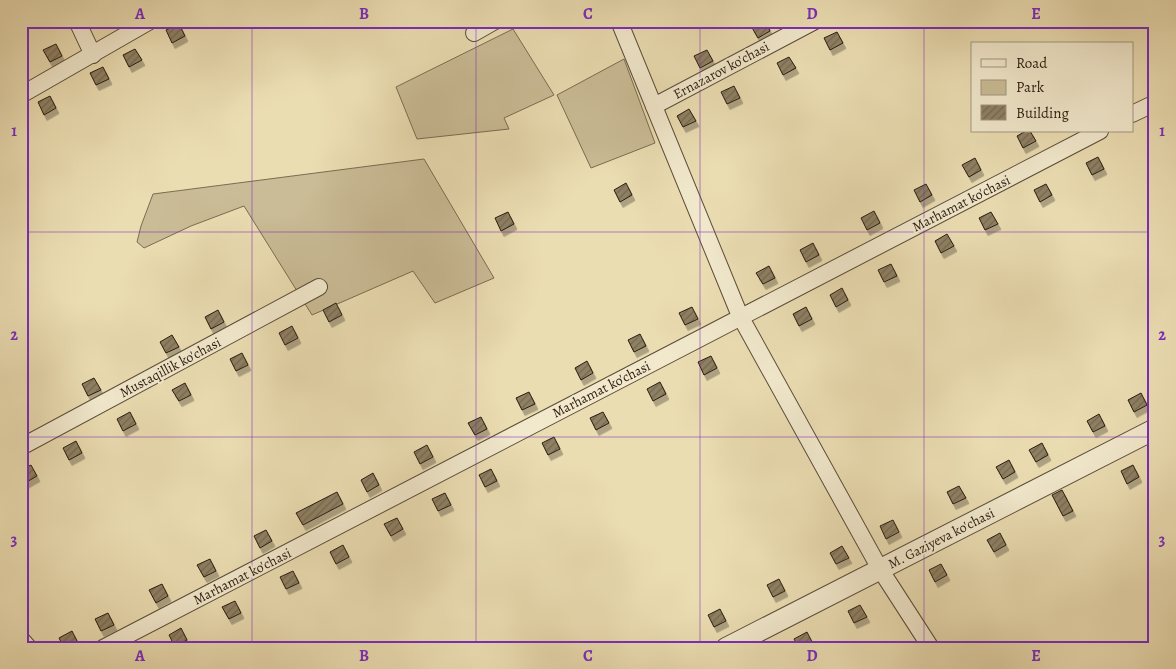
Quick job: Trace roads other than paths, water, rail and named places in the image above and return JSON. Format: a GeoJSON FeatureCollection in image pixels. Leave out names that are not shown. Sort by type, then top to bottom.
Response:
{"type":"FeatureCollection","features":[{"type":"Feature","properties":{"kind":"street"},"geometry":{"type":"LineString","coordinates":[[77,21],[93,54]]}},
{"type":"Feature","properties":{"kind":"street"},"geometry":{"type":"LineString","coordinates":[[21,95],[150,21]]}},
{"type":"Feature","properties":{"kind":"street"},"geometry":{"type":"LineString","coordinates":[[474,34],[495,21]]}},
{"type":"Feature","properties":{"kind":"street"},"geometry":{"type":"LineString","coordinates":[[619,21],[740,316],[880,569],[931,648]]}},
{"type":"Feature","properties":{"kind":"street","name":"Ernazarov ko'chasi"},"geometry":{"type":"LineString","coordinates":[[654,106],[815,21]]}},
{"type":"Feature","properties":{"kind":"street"},"geometry":{"type":"LineString","coordinates":[[1134,113],[1155,103]]}},
{"type":"Feature","properties":{"kind":"street","name":"Marhamat ko'chasi"},"geometry":{"type":"LineString","coordinates":[[103,648],[1098,132]]}},
{"type":"Feature","properties":{"kind":"street","name":"Mustaqillik ko'chasi"},"geometry":{"type":"LineString","coordinates":[[21,447],[319,287]]}},
{"type":"Feature","properties":{"kind":"street","name":"M. Gaziyeva ko'chasi"},"geometry":{"type":"LineString","coordinates":[[726,648],[1155,429]]}},
{"type":"Feature","properties":{"kind":"street"},"geometry":{"type":"LineString","coordinates":[[21,639],[30,648]]}}]}
